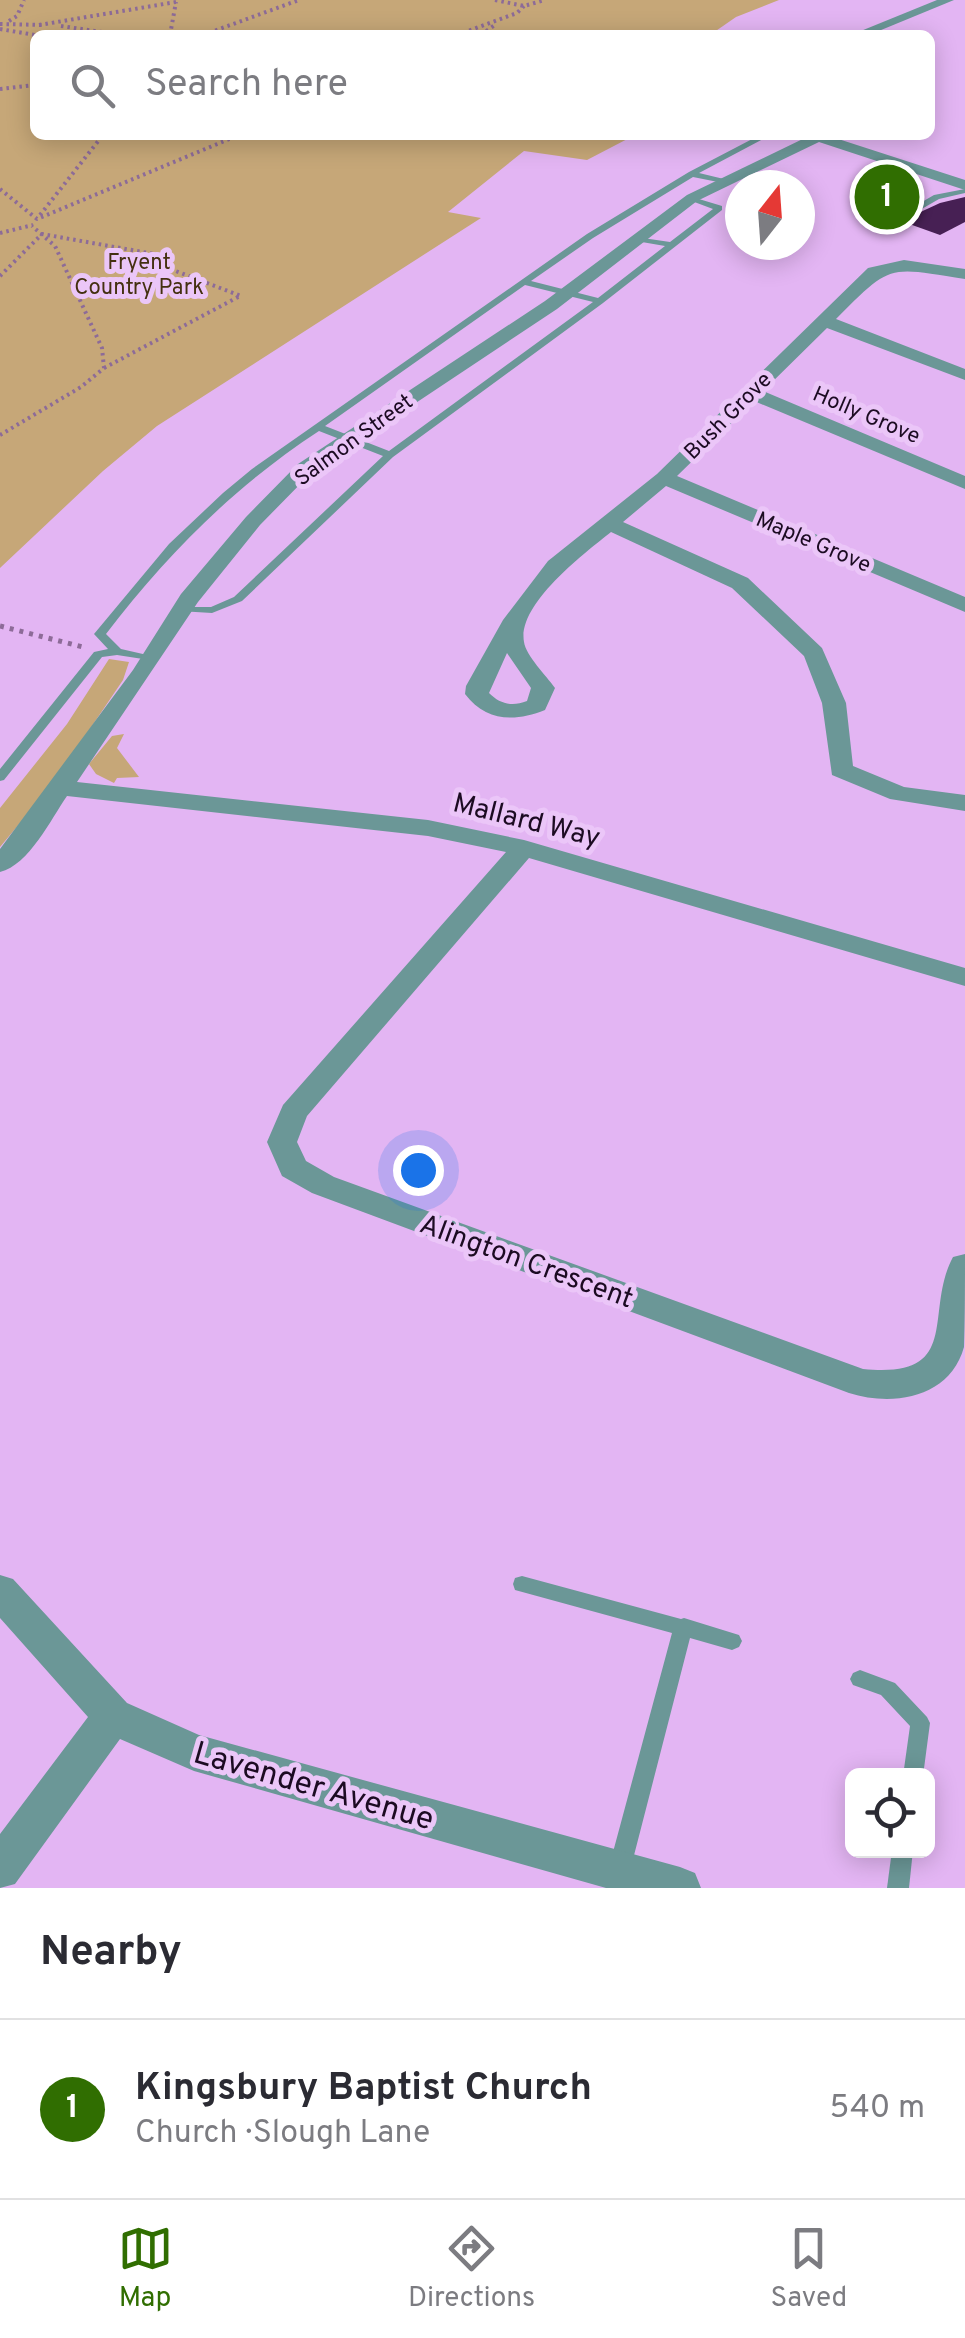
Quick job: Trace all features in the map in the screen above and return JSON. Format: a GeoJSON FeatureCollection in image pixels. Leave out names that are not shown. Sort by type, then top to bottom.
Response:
{"type":"FeatureCollection","features":[{"type":"Feature","properties":{"kind":"street"},"geometry":{"type":"LineString","coordinates":[[869,30],[948,0]]}},
{"type":"Feature","properties":{"kind":"street"},"geometry":{"type":"LineString","coordinates":[[895,18],[922,27]]}},
{"type":"Feature","properties":{"kind":"street","name":"Salmon Street"},"geometry":{"type":"LineString","coordinates":[[750,170],[811,140]]}},
{"type":"Feature","properties":{"kind":"street"},"geometry":{"type":"LineString","coordinates":[[831,140],[965,188]]}},
{"type":"Feature","properties":{"kind":"street"},"geometry":{"type":"LineString","coordinates":[[948,180],[965,173]]}},
{"type":"Feature","properties":{"kind":"street","name":"Salmon Street"},"geometry":{"type":"LineString","coordinates":[[0,864],[23,840],[183,609],[292,481],[566,293],[692,198],[725,182]]}},
{"type":"Feature","properties":{"kind":"street","name":"Bush Grove"},"geometry":{"type":"LineString","coordinates":[[514,620],[556,566],[664,478],[874,272],[889,266],[965,274]]}},
{"type":"Feature","properties":{"kind":"street"},"geometry":{"type":"LineString","coordinates":[[825,322],[965,375]]}},
{"type":"Feature","properties":{"kind":"street","name":"Holly Grove"},"geometry":{"type":"LineString","coordinates":[[749,392],[965,483]]}},
{"type":"Feature","properties":{"kind":"street","name":"Maple Grove"},"geometry":{"type":"LineString","coordinates":[[664,478],[965,604]]}},
{"type":"Feature","properties":{"kind":"street"},"geometry":{"type":"LineString","coordinates":[[608,523],[740,582],[814,653],[834,703],[841,770],[900,794],[965,803]]}},
{"type":"Feature","properties":{"kind":"street","name":"Mallard Way"},"geometry":{"type":"LineString","coordinates":[[60,788],[428,828],[524,848],[965,977]]}},
{"type":"Feature","properties":{"kind":"street","name":"Alington Crescent"},"geometry":{"type":"LineString","coordinates":[[524,848],[294,1112],[282,1142],[293,1168],[324,1185],[861,1383],[908,1384],[937,1366],[955,1326],[965,1266]]}},
{"type":"Feature","properties":{"kind":"street","name":"Lavender Avenue"},"geometry":{"type":"LineString","coordinates":[[0,1591],[113,1716],[194,1752],[645,1882]]}},
{"type":"Feature","properties":{"kind":"street"},"geometry":{"type":"LineString","coordinates":[[0,1869],[113,1716]]}},
{"type":"Feature","properties":{"kind":"lane"},"geometry":{"type":"LineString","coordinates":[[118,652],[100,634],[143,578],[217,499],[590,236],[757,140]]}},
{"type":"Feature","properties":{"kind":"lane"},"geometry":{"type":"LineString","coordinates":[[692,174],[725,182]]}},
{"type":"Feature","properties":{"kind":"lane"},"geometry":{"type":"LineString","coordinates":[[882,216],[910,212],[933,198],[965,188]]}},
{"type":"Feature","properties":{"kind":"lane"},"geometry":{"type":"LineString","coordinates":[[183,609],[212,610],[238,598],[390,454],[600,301],[719,208],[692,198]]}},
{"type":"Feature","properties":{"kind":"lane"},"geometry":{"type":"LineString","coordinates":[[638,239],[673,245]]}},
{"type":"Feature","properties":{"kind":"lane"},"geometry":{"type":"LineString","coordinates":[[524,282],[600,301]]}},
{"type":"Feature","properties":{"kind":"lane"},"geometry":{"type":"LineString","coordinates":[[318,427],[390,454]]}},
{"type":"Feature","properties":{"kind":"lane"},"geometry":{"type":"LineString","coordinates":[[0,777],[98,654],[118,652],[152,659]]}},
{"type":"Feature","properties":{"kind":"lane"},"geometry":{"type":"LineString","coordinates":[[522,1584],[732,1641]]}},
{"type":"Feature","properties":{"kind":"lane"},"geometry":{"type":"LineString","coordinates":[[645,1882],[684,1626]]}},
{"type":"Feature","properties":{"kind":"lane"},"geometry":{"type":"LineString","coordinates":[[860,1679],[888,1690],[920,1723],[914,1768]]}},
{"type":"Feature","properties":{"kind":"lane"},"geometry":{"type":"LineString","coordinates":[[898,1888],[902,1858]]}},
{"type":"Feature","properties":{"kind":"path"},"geometry":{"type":"LineString","coordinates":[[0,26],[17,16],[24,0]]}},
{"type":"Feature","properties":{"kind":"path"},"geometry":{"type":"LineString","coordinates":[[217,30],[300,0]]}},
{"type":"Feature","properties":{"kind":"path"},"geometry":{"type":"LineString","coordinates":[[494,0],[524,6]]}},
{"type":"Feature","properties":{"kind":"path"},"geometry":{"type":"LineString","coordinates":[[488,30],[524,6],[545,0]]}},
{"type":"Feature","properties":{"kind":"path"},"geometry":{"type":"LineString","coordinates":[[40,24],[176,1],[170,30]]}},
{"type":"Feature","properties":{"kind":"path"},"geometry":{"type":"LineString","coordinates":[[471,30],[503,19]]}},
{"type":"Feature","properties":{"kind":"path"},"geometry":{"type":"LineString","coordinates":[[8,22],[85,30]]}},
{"type":"Feature","properties":{"kind":"path"},"geometry":{"type":"LineString","coordinates":[[0,26],[30,35]]}},
{"type":"Feature","properties":{"kind":"path"},"geometry":{"type":"LineString","coordinates":[[0,89],[30,86]]}},
{"type":"Feature","properties":{"kind":"path"},"geometry":{"type":"LineString","coordinates":[[2,232],[32,226],[100,140]]}},
{"type":"Feature","properties":{"kind":"path"},"geometry":{"type":"LineString","coordinates":[[38,219],[227,140]]}},
{"type":"Feature","properties":{"kind":"path"},"geometry":{"type":"LineString","coordinates":[[0,190],[38,219]]}},
{"type":"Feature","properties":{"kind":"path"},"geometry":{"type":"LineString","coordinates":[[32,226],[56,246],[102,348],[104,368]]}},
{"type":"Feature","properties":{"kind":"path"},"geometry":{"type":"LineString","coordinates":[[0,276],[42,234]]}},
{"type":"Feature","properties":{"kind":"path"},"geometry":{"type":"LineString","coordinates":[[0,436],[37,410],[82,389],[104,368],[241,296],[173,270],[154,254],[42,234]]}},
{"type":"Feature","properties":{"kind":"path"},"geometry":{"type":"LineString","coordinates":[[0,263],[12,264]]}},
{"type":"Feature","properties":{"kind":"path"},"geometry":{"type":"LineString","coordinates":[[0,626],[98,654]]}},
{"type":"Feature","properties":{"kind":"green space","name":"Fryent Country Park"},"geometry":{"type":"Polygon","coordinates":[[[0,0],[779,0],[736,17],[717,30],[30,30],[30,140],[625,140],[587,160],[524,151],[448,212],[481,218],[157,426],[0,568],[0,0]]]}},
{"type":"Feature","properties":{"kind":"green space"},"geometry":{"type":"Polygon","coordinates":[[[109,659],[129,662],[123,680],[54,782],[0,847],[0,808],[67,724],[109,659]]]}},
{"type":"Feature","properties":{"kind":"green space"},"geometry":{"type":"Polygon","coordinates":[[[124,734],[117,748],[139,777],[117,778],[114,783],[96,774],[89,764],[112,736],[124,734]]]}},
{"type":"Feature","properties":{"kind":"building"},"geometry":{"type":"Polygon","coordinates":[[[965,197],[965,222],[940,235],[901,221],[940,203],[965,197]]]}},
{"type":"Feature","properties":{"kind":"place","name":"Kingsbury Baptist Church"},"geometry":{"type":"Point","coordinates":[887,197]}}]}
